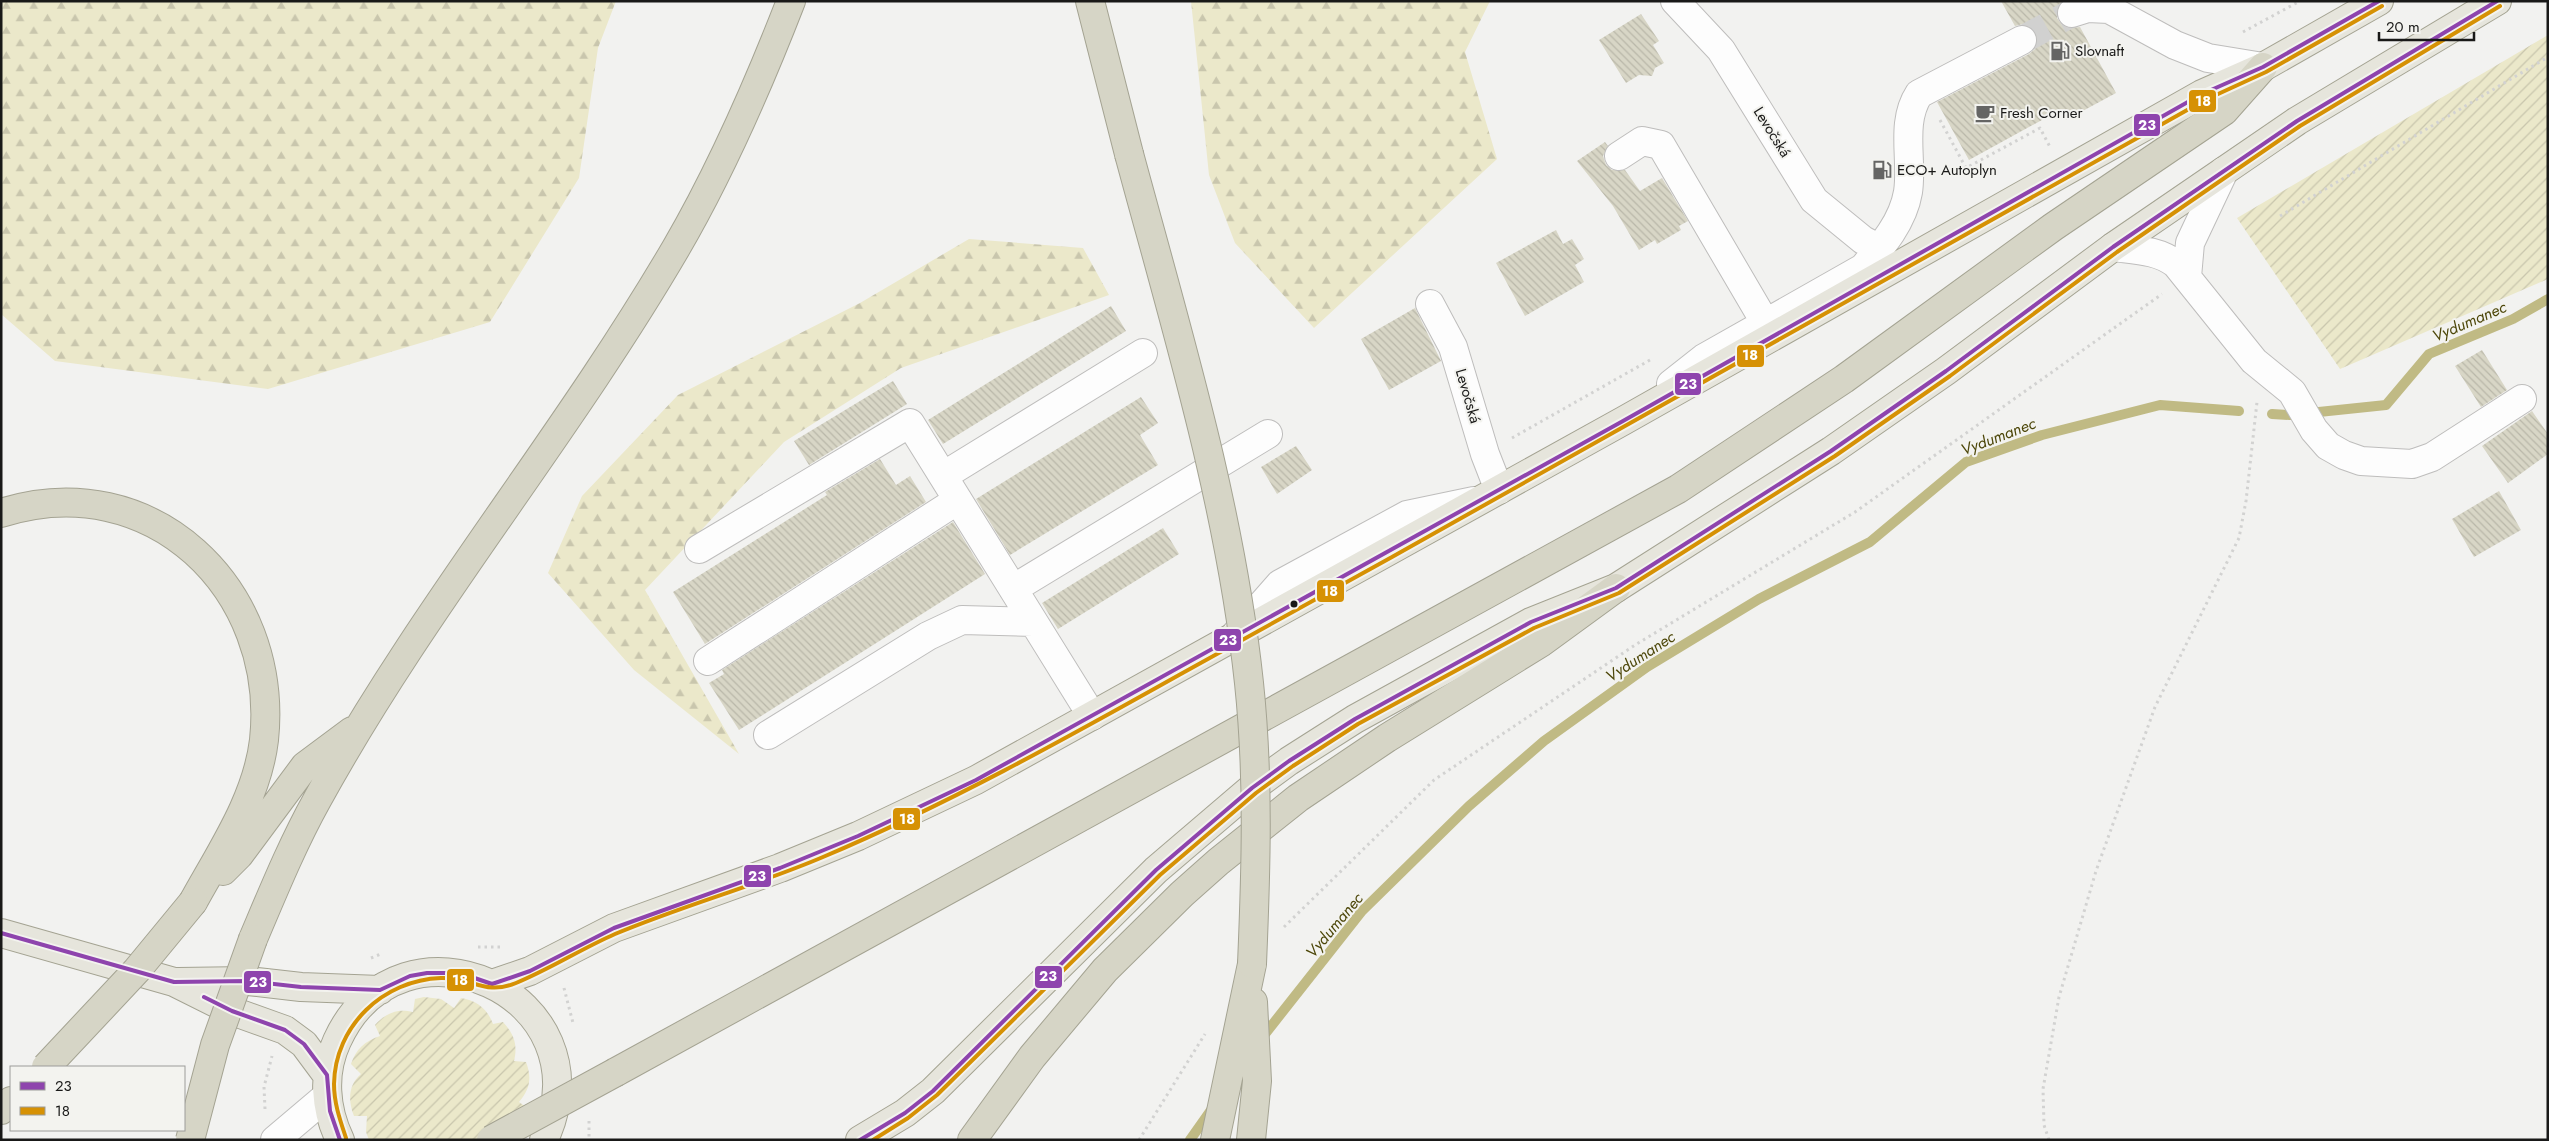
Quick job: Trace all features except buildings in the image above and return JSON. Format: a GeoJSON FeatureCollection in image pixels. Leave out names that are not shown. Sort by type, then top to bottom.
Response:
{"type":"FeatureCollection","features":[{"type":"Feature","properties":{"kind":"highway"},"geometry":{"type":"LineString","coordinates":[[190,1140],[215,1045],[253,939],[316,801],[363,722],[462,571],[626,331],[677,246],[714,179],[757,87],[791,1]]}},
{"type":"Feature","properties":{"kind":"highway"},"geometry":{"type":"LineString","coordinates":[[1090,1],[1200,425],[1237,600],[1249,683],[1256,783],[1256,867],[1252,964],[1257,1080],[1251,1140]]}},
{"type":"Feature","properties":{"kind":"highway"},"geometry":{"type":"LineString","coordinates":[[491,1140],[1567,552],[1678,489],[1758,438],[1852,374],[2053,227],[2224,111],[2263,67]]}},
{"type":"Feature","properties":{"kind":"highway"},"geometry":{"type":"LineString","coordinates":[[1,514],[19,508],[50,503],[80,504],[116,511],[148,521],[175,536],[199,554],[234,597],[243,615],[258,651],[264,681],[266,708],[259,767],[237,822],[193,902]]}},
{"type":"Feature","properties":{"kind":"highway"},"geometry":{"type":"LineString","coordinates":[[972,1140],[1032,1057],[1105,970],[1182,894],[1218,862],[1298,798],[1387,738],[1542,642],[1616,588]]}},
{"type":"Feature","properties":{"kind":"highway"},"geometry":{"type":"LineString","coordinates":[[47,1066],[137,970],[193,902],[239,855],[305,766],[363,722]]}},
{"type":"Feature","properties":{"kind":"highway"},"geometry":{"type":"LineString","coordinates":[[1215,1140],[1252,964]]}},
{"type":"Feature","properties":{"kind":"main road"},"geometry":{"type":"LineString","coordinates":[[492,984],[530,971],[614,928],[780,868],[858,836],[976,780],[1491,494],[2202,94],[2263,67],[2379,1]]}},
{"type":"Feature","properties":{"kind":"main road"},"geometry":{"type":"LineString","coordinates":[[860,1140],[901,1115],[959,1068],[1156,870],[1252,788],[1355,719],[1412,686],[1531,622],[1616,588],[1831,451],[1954,365],[2114,247],[2297,121],[2496,1]]}},
{"type":"Feature","properties":{"kind":"main road"},"geometry":{"type":"LineString","coordinates":[[1,933],[174,982],[232,1012],[285,1030],[304,1044],[327,1086],[334,1126],[340,1140]]}},
{"type":"Feature","properties":{"kind":"main road"},"geometry":{"type":"LineString","coordinates":[[327,1086],[334,1046],[348,1020],[363,1003],[380,990],[410,976],[444,972],[477,977],[492,984],[522,1004],[534,1018],[552,1051],[556,1069],[556,1096],[551,1123],[544,1140]]}},
{"type":"Feature","properties":{"kind":"main road"},"geometry":{"type":"LineString","coordinates":[[174,982],[248,981],[301,987],[380,990]]}},
{"type":"Feature","properties":{"kind":"street","name":"Levočská"},"geometry":{"type":"LineString","coordinates":[[1675,1],[1722,50],[1814,200],[1863,240],[1880,249]]}},
{"type":"Feature","properties":{"kind":"street"},"geometry":{"type":"LineString","coordinates":[[2072,13],[2088,8],[2109,9],[2176,45],[2208,58],[2263,67]]}},
{"type":"Feature","properties":{"kind":"street"},"geometry":{"type":"LineString","coordinates":[[1623,420],[1704,358],[1863,268],[1880,249],[1900,219],[1908,193],[1908,130],[1912,104],[1919,94],[2022,40]]}},
{"type":"Feature","properties":{"kind":"street"},"geometry":{"type":"LineString","coordinates":[[1619,156],[1642,141],[1661,146],[1766,324]]}},
{"type":"Feature","properties":{"kind":"street"},"geometry":{"type":"LineString","coordinates":[[2187,277],[2190,243],[2224,172]]}},
{"type":"Feature","properties":{"kind":"street"},"geometry":{"type":"LineString","coordinates":[[2114,247],[2155,252],[2167,257],[2187,277],[2254,361],[2292,392],[2314,430],[2328,446],[2344,455],[2361,461],[2412,464],[2432,457],[2522,399]]}},
{"type":"Feature","properties":{"kind":"street","name":"Levočská"},"geometry":{"type":"LineString","coordinates":[[1430,304],[1453,347],[1485,454],[1491,494]]}},
{"type":"Feature","properties":{"kind":"street"},"geometry":{"type":"LineString","coordinates":[[943,476],[1143,353]]}},
{"type":"Feature","properties":{"kind":"street"},"geometry":{"type":"LineString","coordinates":[[699,549],[910,423],[1092,716]]}},
{"type":"Feature","properties":{"kind":"street"},"geometry":{"type":"LineString","coordinates":[[1013,589],[1268,434]]}},
{"type":"Feature","properties":{"kind":"street"},"geometry":{"type":"LineString","coordinates":[[708,661],[958,500]]}},
{"type":"Feature","properties":{"kind":"street"},"geometry":{"type":"LineString","coordinates":[[768,735],[928,636],[962,620],[1034,622]]}},
{"type":"Feature","properties":{"kind":"street"},"geometry":{"type":"LineString","coordinates":[[275,1140],[327,1086]]}},
{"type":"Feature","properties":{"kind":"street"},"geometry":{"type":"LineString","coordinates":[[876,1140],[901,1115]]}},
{"type":"Feature","properties":{"kind":"path"},"geometry":{"type":"LineString","coordinates":[[2239,35],[2300,1]]}},
{"type":"Feature","properties":{"kind":"path"},"geometry":{"type":"LineString","coordinates":[[2280,216],[2548,57]]}},
{"type":"Feature","properties":{"kind":"path"},"geometry":{"type":"LineString","coordinates":[[1939,118],[1966,168],[2040,128]]}},
{"type":"Feature","properties":{"kind":"path"},"geometry":{"type":"LineString","coordinates":[[2037,123],[2051,149]]}},
{"type":"Feature","properties":{"kind":"path"},"geometry":{"type":"LineString","coordinates":[[1278,933],[1434,780],[1635,645],[1854,512],[2187,277]]}},
{"type":"Feature","properties":{"kind":"path"},"geometry":{"type":"LineString","coordinates":[[2049,1140],[2044,1125],[2043,1089],[2046,1058],[2059,996],[2096,871],[2155,706],[2239,538],[2246,501],[2259,386],[2254,361]]}},
{"type":"Feature","properties":{"kind":"path"},"geometry":{"type":"LineString","coordinates":[[1139,1140],[1210,1026]]}},
{"type":"Feature","properties":{"kind":"green space"},"geometry":{"type":"Polygon","coordinates":[[[1,1],[616,1],[598,48],[579,178],[490,322],[268,389],[55,361],[1,314],[1,1]]]}},
{"type":"Feature","properties":{"kind":"green space"},"geometry":{"type":"Polygon","coordinates":[[[1191,1],[1490,1],[1465,52],[1497,159],[1314,328],[1235,243],[1209,175],[1191,1]]]}},
{"type":"Feature","properties":{"kind":"green space"},"geometry":{"type":"Polygon","coordinates":[[[2548,35],[2548,279],[2340,369],[2237,218],[2548,35]]]}},
{"type":"Feature","properties":{"kind":"green space"},"geometry":{"type":"Polygon","coordinates":[[[969,239],[1083,248],[1109,295],[901,368],[784,442],[645,590],[739,754],[634,670],[548,573],[582,496],[678,395],[860,303],[969,239]]]}},
{"type":"Feature","properties":{"kind":"green space"},"geometry":{"type":"Polygon","coordinates":[[[424,997],[441,999],[454,1008],[461,998],[472,1001],[481,1006],[491,1018],[493,1024],[503,1022],[510,1031],[515,1045],[514,1061],[526,1062],[529,1073],[528,1088],[519,1102],[530,1110],[503,1140],[369,1140],[366,1132],[367,1116],[354,1116],[350,1099],[351,1088],[361,1074],[351,1064],[358,1050],[370,1040],[380,1036],[375,1025],[379,1021],[392,1012],[413,1012],[415,999],[424,997]]]}},
{"type":"Feature","properties":{"kind":"waterway","name":"Vydumanec"},"geometry":{"type":"LineString","coordinates":[[2272,414],[2290,415],[2386,405],[2429,354],[2513,319],[2548,299]]}},
{"type":"Feature","properties":{"kind":"waterway","name":"Vydumanec"},"geometry":{"type":"LineString","coordinates":[[1261,1039],[1362,911],[1469,806],[1544,741],[1647,667],[1759,599],[1870,542],[1966,462],[2042,435],[2160,405],[2239,411]]}},
{"type":"Feature","properties":{"kind":"waterway","name":"Vydumanec"},"geometry":{"type":"LineString","coordinates":[[1190,1140],[1214,1106]]}},
{"type":"Feature","properties":{"kind":"tunnel"},"geometry":{"type":"LineString","coordinates":[[2022,40],[2072,13]]}},
{"type":"Feature","properties":{"kind":"transit line","name":"23"},"geometry":{"type":"LineString","coordinates":[[1,933],[174,982],[248,981],[301,987],[380,990],[410,976],[427,973],[460,973],[492,984],[530,971],[614,928],[780,868],[858,836],[976,780],[1623,421],[2202,94],[2263,67],[2379,1]]}},
{"type":"Feature","properties":{"kind":"transit line","name":"23"},"geometry":{"type":"LineString","coordinates":[[860,1140],[905,1113],[933,1091],[1156,870],[1252,788],[1289,761],[1355,719],[1531,622],[1616,588],[1831,451],[1946,371],[2113,247],[2297,121],[2497,1]]}},
{"type":"Feature","properties":{"kind":"transit line","name":"18"},"geometry":{"type":"LineString","coordinates":[[346,1138],[335,1098],[334,1084],[337,1063],[343,1043],[353,1026],[366,1010],[382,997],[400,987],[420,981],[441,978],[452,978],[495,988],[516,983],[615,934],[823,857],[959,794],[1092,724],[1392,557],[2205,100],[2266,72],[2382,6]]}},
{"type":"Feature","properties":{"kind":"transit line","name":"18"},"geometry":{"type":"LineString","coordinates":[[873,1140],[908,1118],[937,1095],[1160,875],[1256,793],[1293,766],[1358,724],[1534,628],[1619,593],[1835,456],[1950,376],[2117,252],[2300,126],[2500,6]]}},
{"type":"Feature","properties":{"kind":"transit line","name":"23"},"geometry":{"type":"LineString","coordinates":[[204,997],[232,1011],[285,1030],[304,1044],[327,1075],[330,1111],[340,1140]]}},
{"type":"Feature","properties":{"kind":"place","name":"Slovnaft"},"geometry":{"type":"Point","coordinates":[2060,51]}},
{"type":"Feature","properties":{"kind":"place","name":"Fresh Corner"},"geometry":{"type":"Point","coordinates":[1985,113]}},
{"type":"Feature","properties":{"kind":"place","name":"ECO+ Autoplyn"},"geometry":{"type":"Point","coordinates":[1882,170]}}]}
